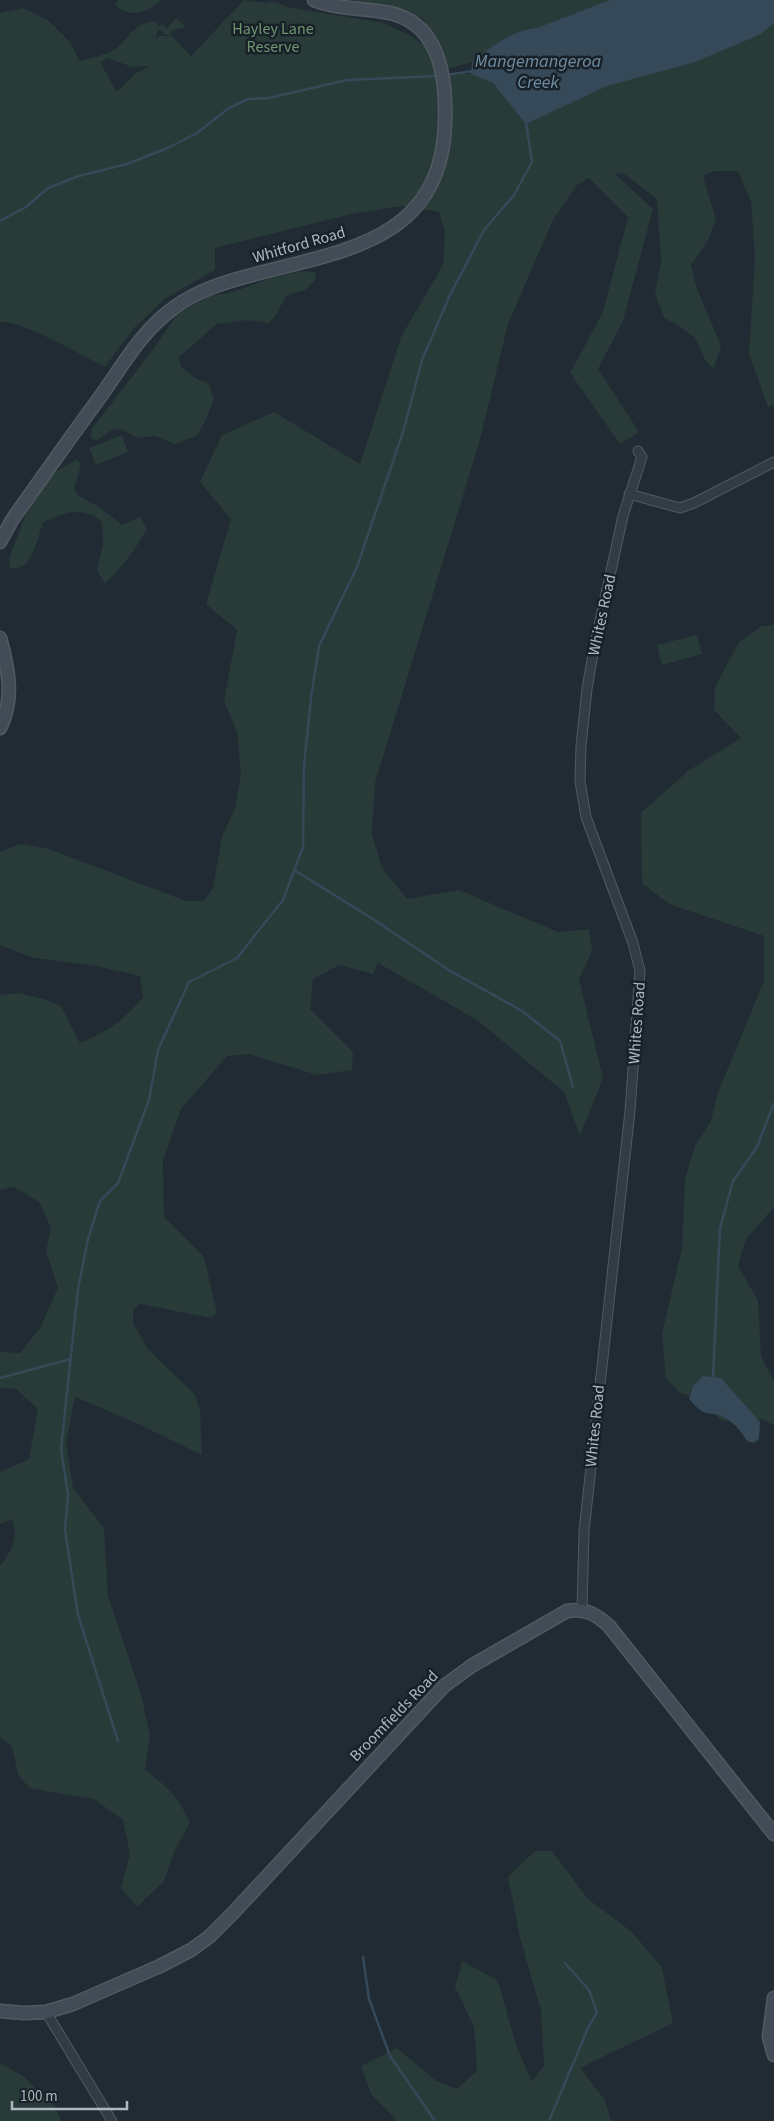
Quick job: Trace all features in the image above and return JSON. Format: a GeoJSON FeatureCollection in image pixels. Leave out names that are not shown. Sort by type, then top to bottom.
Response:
{"type":"FeatureCollection","features":[{"type":"Feature","properties":{"kind":"street","name":"Whitford Road"},"geometry":{"type":"LineString","coordinates":[[0,542],[12,520],[133,349],[165,314],[184,300],[215,286],[361,244],[386,233],[411,213],[429,188],[440,161],[445,122],[444,92],[439,61],[433,44],[426,34],[408,19],[385,12],[336,6],[314,0]]}},
{"type":"Feature","properties":{"kind":"street","name":"Whites Road"},"geometry":{"type":"LineString","coordinates":[[582,1610],[584,1531],[630,1111],[640,971],[637,955],[586,817],[580,781],[581,746],[594,648],[623,516],[642,457],[638,451]]}},
{"type":"Feature","properties":{"kind":"street"},"geometry":{"type":"LineString","coordinates":[[629,494],[680,508],[694,503],[774,462]]}},
{"type":"Feature","properties":{"kind":"street"},"geometry":{"type":"LineString","coordinates":[[0,638],[8,673],[9,693],[7,710],[0,728]]}},
{"type":"Feature","properties":{"kind":"street"},"geometry":{"type":"LineString","coordinates":[[582,1610],[596,1615],[609,1626],[774,1834]]}},
{"type":"Feature","properties":{"kind":"street","name":"Broomfields Road"},"geometry":{"type":"LineString","coordinates":[[0,2011],[46,2012],[73,2004],[160,1966],[210,1938],[444,1686],[473,1665],[547,1622],[567,1611],[582,1610]]}},
{"type":"Feature","properties":{"kind":"street"},"geometry":{"type":"LineString","coordinates":[[774,1998],[769,2036],[774,2056]]}},
{"type":"Feature","properties":{"kind":"street"},"geometry":{"type":"LineString","coordinates":[[46,2012],[112,2121]]}},
{"type":"Feature","properties":{"kind":"green space"},"geometry":{"type":"Polygon","coordinates":[[[119,0],[161,0],[145,11],[130,13],[117,7],[115,3],[119,0]]]}},
{"type":"Feature","properties":{"kind":"green space","name":"Hayley Lane Reserve"},"geometry":{"type":"Polygon","coordinates":[[[244,0],[266,3],[274,2],[286,7],[384,23],[411,36],[430,49],[436,73],[471,74],[472,62],[444,70],[423,18],[353,0],[774,0],[774,405],[768,407],[749,354],[755,257],[751,202],[738,171],[714,171],[703,176],[716,219],[708,240],[691,265],[696,286],[721,346],[714,368],[705,359],[697,342],[690,334],[664,318],[655,293],[661,261],[657,199],[624,174],[614,173],[653,209],[623,321],[598,369],[639,432],[620,444],[570,373],[603,312],[628,217],[589,178],[577,185],[553,220],[508,324],[480,440],[375,783],[372,834],[382,868],[407,899],[459,890],[558,932],[589,929],[592,951],[579,979],[603,1078],[580,1136],[564,1092],[477,1020],[378,963],[373,974],[339,965],[313,979],[310,1009],[353,1052],[352,1070],[317,1075],[249,1054],[227,1056],[181,1109],[163,1161],[164,1217],[204,1257],[217,1313],[211,1318],[140,1304],[133,1309],[133,1323],[148,1349],[195,1395],[200,1409],[202,1455],[132,1421],[75,1397],[66,1442],[73,1488],[104,1528],[108,1596],[141,1694],[150,1736],[145,1770],[160,1781],[171,1793],[190,1822],[175,1850],[164,1881],[137,1907],[121,1888],[130,1854],[123,1820],[94,1799],[29,1788],[18,1774],[12,1747],[0,1737],[0,1566],[13,1544],[15,1532],[12,1519],[0,1524],[0,1472],[29,1459],[38,1409],[16,1389],[0,1388],[0,1352],[20,1353],[40,1328],[58,1288],[46,1251],[51,1228],[39,1202],[14,1187],[0,1190],[0,995],[19,993],[47,1000],[61,1006],[80,1043],[114,1025],[143,997],[140,976],[96,966],[34,958],[0,945],[0,852],[20,844],[49,849],[186,901],[204,901],[213,888],[222,836],[235,809],[241,773],[237,732],[224,701],[237,630],[206,604],[231,519],[200,482],[222,435],[274,412],[360,464],[401,337],[443,265],[445,232],[439,212],[402,206],[356,213],[215,248],[215,270],[166,298],[134,328],[105,367],[22,326],[0,322],[0,13],[23,8],[48,20],[71,43],[79,61],[114,50],[136,28],[147,22],[154,21],[159,26],[162,24],[167,28],[176,18],[186,27],[171,31],[170,36],[191,56],[244,0]],[[158,30],[155,40],[159,36],[170,36],[158,30]],[[108,58],[100,62],[117,92],[136,73],[149,66],[132,67],[108,58]]]}},
{"type":"Feature","properties":{"kind":"green space"},"geometry":{"type":"Polygon","coordinates":[[[304,271],[315,272],[316,279],[305,290],[286,296],[269,323],[248,320],[217,324],[179,357],[181,367],[198,380],[208,383],[214,398],[206,420],[196,436],[175,444],[155,436],[138,438],[122,429],[112,430],[97,440],[91,439],[91,430],[177,315],[208,296],[233,292],[271,278],[304,271]]]}},
{"type":"Feature","properties":{"kind":"green space"},"geometry":{"type":"Polygon","coordinates":[[[122,435],[128,452],[96,465],[89,448],[122,435]]]}},
{"type":"Feature","properties":{"kind":"green space"},"geometry":{"type":"Polygon","coordinates":[[[77,459],[81,465],[74,488],[78,495],[99,507],[122,525],[140,517],[147,529],[128,558],[105,584],[97,570],[103,544],[102,522],[95,517],[80,512],[73,512],[43,522],[29,560],[18,568],[10,568],[9,559],[29,505],[51,475],[77,459]]]}},
{"type":"Feature","properties":{"kind":"green space"},"geometry":{"type":"Polygon","coordinates":[[[774,625],[774,1207],[746,1239],[738,1266],[758,1300],[761,1357],[774,1380],[774,1426],[763,1419],[722,1421],[696,1397],[680,1393],[666,1378],[662,1334],[682,1248],[685,1179],[695,1146],[711,1121],[717,1095],[764,981],[764,936],[669,904],[642,883],[641,813],[688,771],[741,738],[714,710],[715,687],[739,642],[762,626],[774,625]]]}},
{"type":"Feature","properties":{"kind":"green space"},"geometry":{"type":"Polygon","coordinates":[[[697,635],[702,654],[662,665],[657,645],[697,635]]]}},
{"type":"Feature","properties":{"kind":"green space"},"geometry":{"type":"Polygon","coordinates":[[[535,1851],[552,1851],[588,1899],[632,1932],[662,1968],[673,2023],[580,2068],[605,2100],[611,2121],[397,2121],[371,2094],[361,2066],[397,2048],[435,2080],[457,2089],[477,2071],[474,2027],[455,1987],[462,1961],[498,1981],[517,2048],[532,2081],[544,2066],[541,2011],[520,1938],[508,1877],[535,1851]]]}},
{"type":"Feature","properties":{"kind":"green space"},"geometry":{"type":"Polygon","coordinates":[[[0,2063],[23,2076],[55,2107],[61,2121],[0,2121],[0,2063]]]}},
{"type":"Feature","properties":{"kind":"water","name":"Mangemangeroa Creek"},"geometry":{"type":"Polygon","coordinates":[[[610,0],[774,0],[774,23],[761,34],[695,62],[607,86],[526,124],[493,83],[471,74],[472,62],[502,40],[519,32],[537,28],[610,0]]]}},
{"type":"Feature","properties":{"kind":"water"},"geometry":{"type":"Polygon","coordinates":[[[703,1376],[721,1378],[760,1422],[759,1439],[754,1443],[747,1441],[732,1422],[720,1416],[701,1411],[689,1399],[693,1386],[703,1376]]]}},
{"type":"Feature","properties":{"kind":"waterway","name":"Mangemangeroa Creek"},"geometry":{"type":"LineString","coordinates":[[445,75],[474,71]]}},
{"type":"Feature","properties":{"kind":"waterway","name":"Mangemangeroa Creek"},"geometry":{"type":"LineString","coordinates":[[0,221],[26,207],[48,188],[79,176],[127,164],[170,147],[197,133],[229,108],[248,99],[269,98],[347,80],[437,76]]}},
{"type":"Feature","properties":{"kind":"waterway"},"geometry":{"type":"LineString","coordinates":[[118,1741],[78,1615],[65,1530],[68,1495],[61,1449],[78,1289],[88,1239],[100,1201],[118,1183],[149,1100],[158,1050],[189,982],[237,958],[283,900],[303,847],[304,766],[319,646],[357,567],[404,429],[422,360],[450,295],[484,230],[514,195],[532,162],[526,122]]}},
{"type":"Feature","properties":{"kind":"waterway"},"geometry":{"type":"LineString","coordinates":[[294,870],[376,921],[447,969],[522,1011],[560,1041],[573,1087]]}},
{"type":"Feature","properties":{"kind":"waterway"},"geometry":{"type":"LineString","coordinates":[[713,1376],[720,1228],[733,1181],[757,1147],[774,1103]]}},
{"type":"Feature","properties":{"kind":"waterway"},"geometry":{"type":"LineString","coordinates":[[0,1378],[71,1359]]}},
{"type":"Feature","properties":{"kind":"waterway"},"geometry":{"type":"LineString","coordinates":[[363,1957],[369,1999],[390,2056],[435,2121]]}},
{"type":"Feature","properties":{"kind":"waterway"},"geometry":{"type":"LineString","coordinates":[[549,2121],[588,2028],[597,2012],[589,1990],[565,1963]]}}]}
